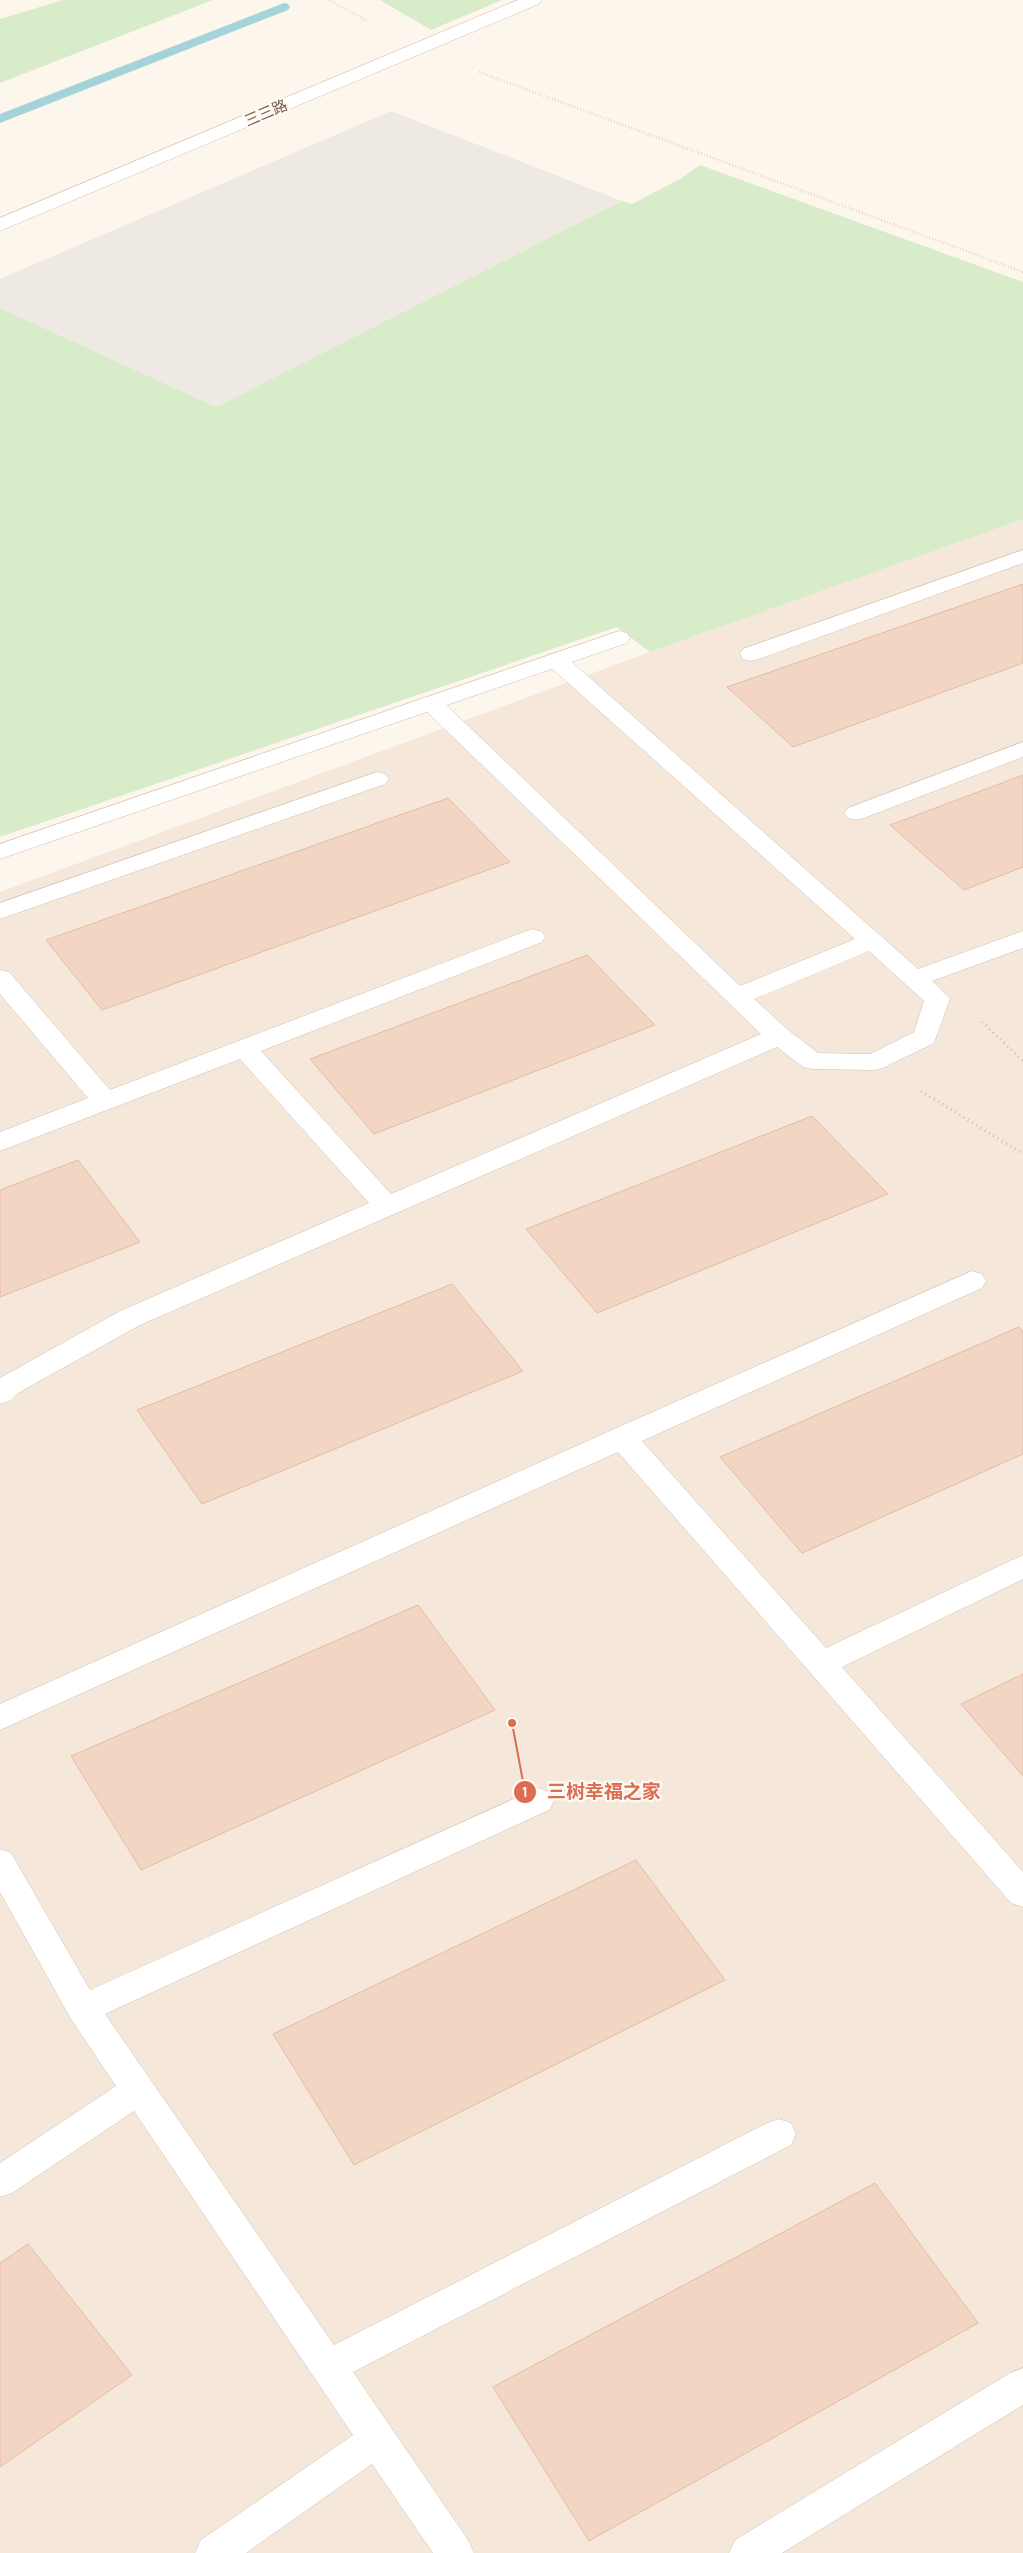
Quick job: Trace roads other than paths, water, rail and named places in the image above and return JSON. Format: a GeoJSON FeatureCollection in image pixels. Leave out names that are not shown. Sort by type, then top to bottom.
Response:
{"type":"FeatureCollection","features":[{"type":"Feature","properties":{"kind":"street","name":"三三路"},"geometry":{"type":"LineString","coordinates":[[0,225],[532,0]]}},
{"type":"Feature","properties":{"kind":"street"},"geometry":{"type":"LineString","coordinates":[[751,654],[1023,556]]}},
{"type":"Feature","properties":{"kind":"street"},"geometry":{"type":"LineString","coordinates":[[0,852],[619,638]]}},
{"type":"Feature","properties":{"kind":"street"},"geometry":{"type":"LineString","coordinates":[[431,703],[736,997],[779,1036],[812,1061],[874,1062],[925,1037],[937,999],[556,660]]}},
{"type":"Feature","properties":{"kind":"street"},"geometry":{"type":"LineString","coordinates":[[856,813],[1023,749]]}},
{"type":"Feature","properties":{"kind":"street"},"geometry":{"type":"LineString","coordinates":[[0,911],[377,779]]}},
{"type":"Feature","properties":{"kind":"street"},"geometry":{"type":"LineString","coordinates":[[0,1142],[533,937]]}},
{"type":"Feature","properties":{"kind":"street"},"geometry":{"type":"LineString","coordinates":[[915,979],[1023,939]]}},
{"type":"Feature","properties":{"kind":"street"},"geometry":{"type":"LineString","coordinates":[[736,997],[872,941]]}},
{"type":"Feature","properties":{"kind":"street"},"geometry":{"type":"LineString","coordinates":[[0,978],[105,1101]]}},
{"type":"Feature","properties":{"kind":"street"},"geometry":{"type":"LineString","coordinates":[[0,1394],[8,1386],[130,1318],[779,1036]]}},
{"type":"Feature","properties":{"kind":"street"},"geometry":{"type":"LineString","coordinates":[[244,1048],[387,1206]]}},
{"type":"Feature","properties":{"kind":"street"},"geometry":{"type":"LineString","coordinates":[[0,1718],[972,1280]]}},
{"type":"Feature","properties":{"kind":"street"},"geometry":{"type":"LineString","coordinates":[[622,1437],[1023,1894]]}},
{"type":"Feature","properties":{"kind":"street"},"geometry":{"type":"LineString","coordinates":[[821,1664],[1023,1566]]}},
{"type":"Feature","properties":{"kind":"street"},"geometry":{"type":"LineString","coordinates":[[83,2008],[538,1801]]}},
{"type":"Feature","properties":{"kind":"street"},"geometry":{"type":"LineString","coordinates":[[3,1873],[83,2008],[455,2553]]}},
{"type":"Feature","properties":{"kind":"street"},"geometry":{"type":"LineString","coordinates":[[0,2182],[138,2090]]}},
{"type":"Feature","properties":{"kind":"street"},"geometry":{"type":"LineString","coordinates":[[327,2367],[779,2134]]}},
{"type":"Feature","properties":{"kind":"street"},"geometry":{"type":"LineString","coordinates":[[748,2553],[1023,2385]]}},
{"type":"Feature","properties":{"kind":"street"},"geometry":{"type":"LineString","coordinates":[[214,2553],[377,2439]]}},
{"type":"Feature","properties":{"kind":"waterway"},"geometry":{"type":"LineString","coordinates":[[0,119],[284,7]]}},
{"type":"Feature","properties":{"kind":"place","name":"三树幸福之家"},"geometry":{"type":"Point","coordinates":[512,1723]}}]}
